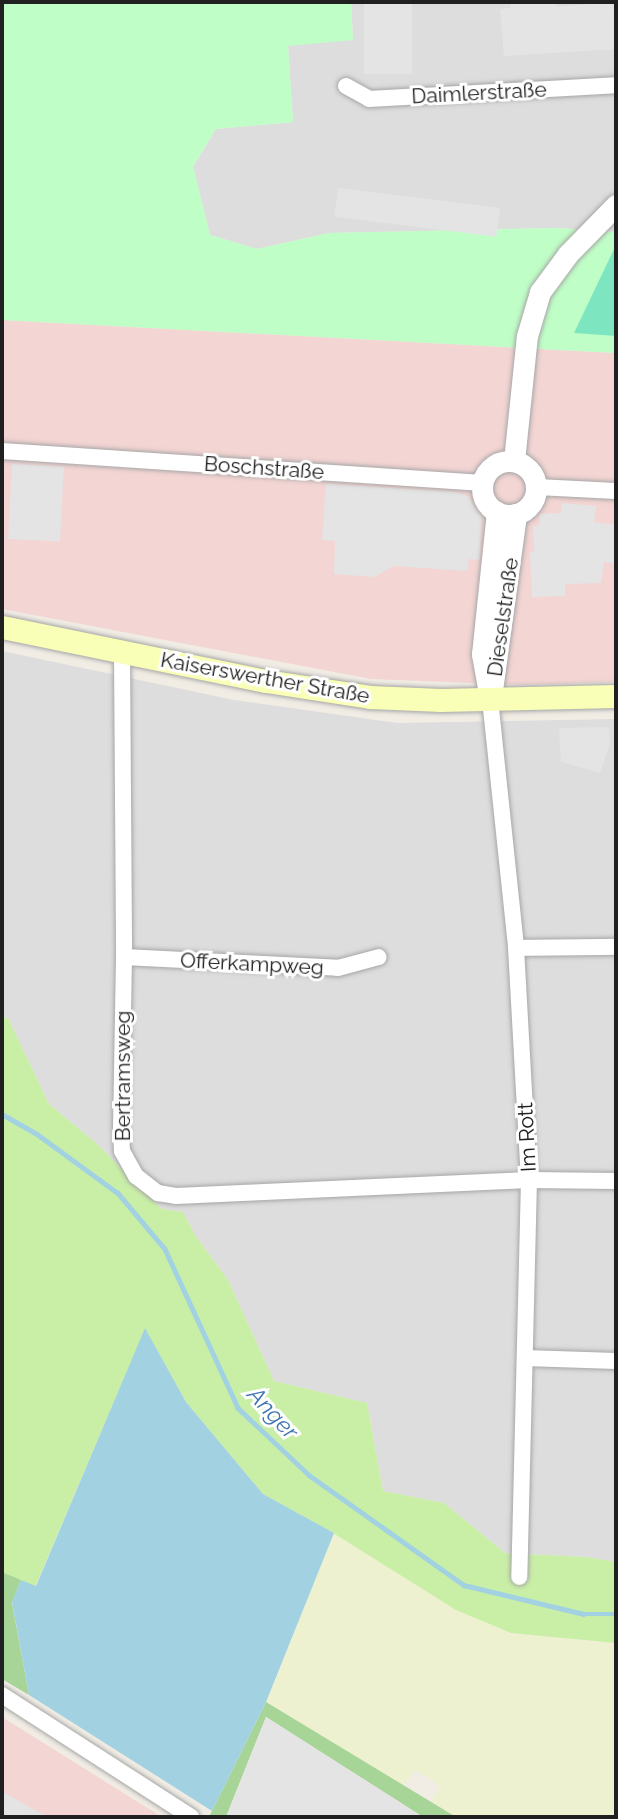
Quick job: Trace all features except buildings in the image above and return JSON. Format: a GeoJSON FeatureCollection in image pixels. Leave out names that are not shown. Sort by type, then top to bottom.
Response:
{"type":"FeatureCollection","features":[{"type":"Feature","properties":{"kind":"main road","name":"Kaiserswerther Straße"},"geometry":{"type":"LineString","coordinates":[[2,627],[311,689],[370,697],[490,699],[616,696]]}},
{"type":"Feature","properties":{"kind":"street","name":"Daimlerstraße"},"geometry":{"type":"LineString","coordinates":[[346,86],[369,99],[616,85]]}},
{"type":"Feature","properties":{"kind":"street"},"geometry":{"type":"LineString","coordinates":[[514,461],[527,337],[540,292],[568,254],[616,205]]}},
{"type":"Feature","properties":{"kind":"street","name":"Boschstraße"},"geometry":{"type":"LineString","coordinates":[[2,452],[483,483]]}},
{"type":"Feature","properties":{"kind":"street"},"geometry":{"type":"LineString","coordinates":[[514,461],[530,470],[537,486],[532,505],[507,513],[485,501],[483,483],[492,466],[514,461]]}},
{"type":"Feature","properties":{"kind":"street"},"geometry":{"type":"LineString","coordinates":[[537,486],[616,491]]}},
{"type":"Feature","properties":{"kind":"street","name":"Dieselstraße"},"geometry":{"type":"LineString","coordinates":[[490,699],[482,654],[507,513]]}},
{"type":"Feature","properties":{"kind":"street","name":"Bertramsweg"},"geometry":{"type":"LineString","coordinates":[[122,653],[122,1151],[136,1176],[158,1193],[196,1195],[529,1181],[616,1181]]}},
{"type":"Feature","properties":{"kind":"street","name":"Im Rott"},"geometry":{"type":"LineString","coordinates":[[490,699],[516,948],[529,1181],[519,1577]]}},
{"type":"Feature","properties":{"kind":"street"},"geometry":{"type":"LineString","coordinates":[[516,948],[616,947]]}},
{"type":"Feature","properties":{"kind":"street","name":"Offerkampweg"},"geometry":{"type":"LineString","coordinates":[[124,957],[338,968],[379,957]]}},
{"type":"Feature","properties":{"kind":"street"},"geometry":{"type":"LineString","coordinates":[[525,1358],[616,1361]]}},
{"type":"Feature","properties":{"kind":"street"},"geometry":{"type":"LineString","coordinates":[[2,1695],[191,1817]]}},
{"type":"Feature","properties":{"kind":"shaded area"},"geometry":{"type":"Polygon","coordinates":[[[351,2],[616,2],[616,232],[557,228],[329,233],[257,249],[210,235],[193,167],[216,129],[293,122],[288,45],[353,40],[351,2]]]}},
{"type":"Feature","properties":{"kind":"shaded area"},"geometry":{"type":"Polygon","coordinates":[[[364,2],[412,2],[412,74],[364,74],[364,2]]]}},
{"type":"Feature","properties":{"kind":"shaded area"},"geometry":{"type":"Polygon","coordinates":[[[511,2],[555,2],[556,7],[613,2],[616,49],[504,56],[500,9],[511,8],[511,2]]]}},
{"type":"Feature","properties":{"kind":"shaded area"},"geometry":{"type":"Polygon","coordinates":[[[338,188],[500,208],[496,237],[334,217],[338,188]]]}},
{"type":"Feature","properties":{"kind":"shaded area"},"geometry":{"type":"Polygon","coordinates":[[[2,320],[616,353],[616,682],[525,685],[371,679],[2,609],[2,320]]]}},
{"type":"Feature","properties":{"kind":"shaded area"},"geometry":{"type":"Polygon","coordinates":[[[12,464],[64,467],[60,542],[8,539],[12,464]]]}},
{"type":"Feature","properties":{"kind":"shaded area"},"geometry":{"type":"Polygon","coordinates":[[[326,484],[456,492],[468,496],[481,516],[480,560],[469,559],[467,571],[393,566],[375,577],[334,574],[335,541],[322,540],[326,484]]]}},
{"type":"Feature","properties":{"kind":"shaded area"},"geometry":{"type":"Polygon","coordinates":[[[562,503],[596,506],[594,522],[616,525],[616,564],[604,562],[601,583],[565,584],[565,596],[532,597],[530,553],[534,552],[533,526],[540,525],[539,514],[561,513],[562,503]]]}},
{"type":"Feature","properties":{"kind":"shaded area"},"geometry":{"type":"Polygon","coordinates":[[[2,651],[234,700],[397,723],[616,719],[616,1562],[586,1557],[505,1553],[444,1503],[383,1491],[367,1403],[274,1381],[228,1280],[195,1235],[183,1212],[162,1209],[97,1144],[49,1104],[8,1018],[2,1017],[2,651]]]}},
{"type":"Feature","properties":{"kind":"shaded area"},"geometry":{"type":"Polygon","coordinates":[[[609,727],[610,743],[600,773],[561,762],[559,728],[609,727]]]}},
{"type":"Feature","properties":{"kind":"shaded area"},"geometry":{"type":"Polygon","coordinates":[[[2,1717],[162,1817],[2,1817],[2,1717]]]}},
{"type":"Feature","properties":{"kind":"shaded area"},"geometry":{"type":"Polygon","coordinates":[[[266,1717],[423,1817],[226,1817],[266,1717]]]}},
{"type":"Feature","properties":{"kind":"shaded area"},"geometry":{"type":"Polygon","coordinates":[[[2,1791],[19,1801],[47,1817],[2,1817],[2,1791]]]}},
{"type":"Feature","properties":{"kind":"green space"},"geometry":{"type":"Polygon","coordinates":[[[2,2],[351,2],[353,40],[288,46],[293,122],[216,129],[193,166],[210,235],[257,249],[329,233],[557,228],[616,232],[616,353],[2,320],[2,2]]]}},
{"type":"Feature","properties":{"kind":"green space"},"geometry":{"type":"Polygon","coordinates":[[[615,247],[616,336],[574,333],[615,247]]]}},
{"type":"Feature","properties":{"kind":"green space"},"geometry":{"type":"Polygon","coordinates":[[[2,1017],[8,1018],[49,1104],[97,1144],[162,1209],[183,1212],[195,1235],[228,1280],[274,1381],[367,1403],[383,1491],[444,1503],[505,1553],[586,1557],[616,1562],[616,1643],[511,1633],[456,1610],[330,1531],[263,1494],[186,1402],[145,1329],[35,1587],[2,1572],[2,1017]]]}},
{"type":"Feature","properties":{"kind":"green space"},"geometry":{"type":"Polygon","coordinates":[[[334,1533],[456,1610],[511,1633],[616,1643],[616,1817],[456,1817],[431,1802],[440,1786],[415,1770],[403,1786],[266,1702],[334,1533]]]}},
{"type":"Feature","properties":{"kind":"green space"},"geometry":{"type":"Polygon","coordinates":[[[2,1572],[21,1580],[12,1603],[29,1695],[2,1679],[2,1572]]]}},
{"type":"Feature","properties":{"kind":"green space"},"geometry":{"type":"Polygon","coordinates":[[[266,1702],[456,1817],[423,1817],[266,1717],[226,1817],[209,1817],[266,1702]]]}},
{"type":"Feature","properties":{"kind":"water"},"geometry":{"type":"Polygon","coordinates":[[[145,1328],[186,1402],[263,1494],[334,1533],[266,1702],[212,1811],[29,1695],[12,1602],[21,1580],[36,1586],[145,1328]]]}},
{"type":"Feature","properties":{"kind":"waterway","name":"Anger"},"geometry":{"type":"LineString","coordinates":[[2,1114],[37,1134],[118,1193],[165,1249],[238,1408],[309,1475],[464,1585],[584,1614],[616,1614]]}}]}
